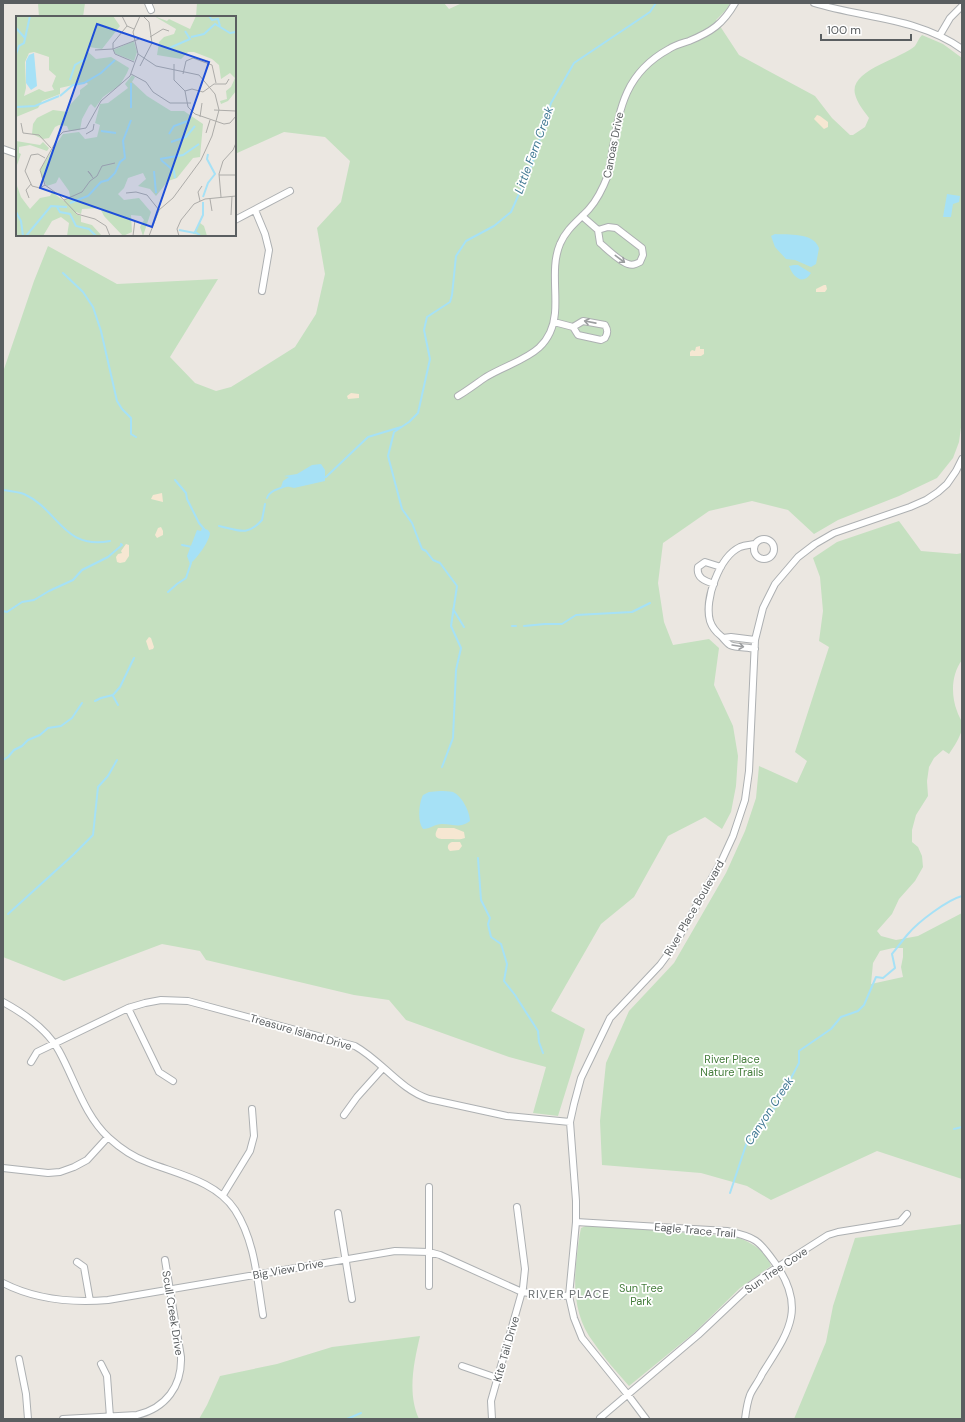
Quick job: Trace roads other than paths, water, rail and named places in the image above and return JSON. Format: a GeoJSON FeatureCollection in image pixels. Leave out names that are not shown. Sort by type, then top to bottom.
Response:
{"type":"FeatureCollection","features":[{"type":"Feature","properties":{"kind":"street"},"geometry":{"type":"LineString","coordinates":[[148,3],[151,10]]}},
{"type":"Feature","properties":{"kind":"street","name":"Canoas Drive"},"geometry":{"type":"LineString","coordinates":[[458,396],[486,377],[530,356],[547,340],[554,322],[555,275],[559,245],[568,230],[597,200],[604,186],[609,169],[620,107],[633,80],[649,62],[670,48],[711,31],[728,16],[735,3]]}},
{"type":"Feature","properties":{"kind":"street"},"geometry":{"type":"LineString","coordinates":[[814,3],[912,26],[940,35],[962,49]]}},
{"type":"Feature","properties":{"kind":"street"},"geometry":{"type":"LineString","coordinates":[[940,35],[950,18],[962,6]]}},
{"type":"Feature","properties":{"kind":"street"},"geometry":{"type":"LineString","coordinates":[[3,149],[16,154]]}},
{"type":"Feature","properties":{"kind":"street"},"geometry":{"type":"LineString","coordinates":[[236,220],[290,191]]}},
{"type":"Feature","properties":{"kind":"street"},"geometry":{"type":"LineString","coordinates":[[255,210],[265,234],[269,250],[262,291]]}},
{"type":"Feature","properties":{"kind":"street"},"geometry":{"type":"LineString","coordinates":[[582,216],[598,230],[600,243],[622,261],[627,264],[634,265],[640,262],[643,255],[642,248],[616,228],[608,227],[598,230]]}},
{"type":"Feature","properties":{"kind":"street"},"geometry":{"type":"LineString","coordinates":[[554,322],[574,327],[583,321],[605,325],[608,333],[605,338],[601,340],[578,335],[574,327]]}},
{"type":"Feature","properties":{"kind":"street","name":"River Place Boulevard"},"geometry":{"type":"LineString","coordinates":[[646,1419],[582,1338],[574,1318],[569,1296],[576,1222],[576,1201],[570,1122],[581,1078],[610,1018],[660,965],[674,946],[722,860],[733,836],[745,800],[749,771],[755,640],[763,608],[775,584],[798,557],[834,533],[910,507],[926,500],[938,492],[947,484],[956,471],[962,458]]}},
{"type":"Feature","properties":{"kind":"street"},"geometry":{"type":"LineString","coordinates":[[755,544],[739,548],[732,553],[721,567],[708,603],[710,620],[717,632],[723,638],[730,644],[755,649]]}},
{"type":"Feature","properties":{"kind":"street"},"geometry":{"type":"LineString","coordinates":[[714,584],[701,579],[698,575],[698,567],[705,562],[721,567]]}},
{"type":"Feature","properties":{"kind":"street"},"geometry":{"type":"LineString","coordinates":[[723,638],[732,637],[755,640]]}},
{"type":"Feature","properties":{"kind":"street","name":"Treasure Island Drive"},"geometry":{"type":"LineString","coordinates":[[31,1062],[37,1052],[128,1008],[161,1000],[188,1001],[355,1046],[364,1051],[409,1090],[429,1099],[507,1116],[570,1122]]}},
{"type":"Feature","properties":{"kind":"street"},"geometry":{"type":"LineString","coordinates":[[3,1002],[39,1025],[54,1044],[86,1108],[108,1137],[124,1150],[145,1162],[198,1181],[223,1195],[235,1210],[249,1238],[263,1315]]}},
{"type":"Feature","properties":{"kind":"street"},"geometry":{"type":"LineString","coordinates":[[128,1008],[159,1072],[173,1081]]}},
{"type":"Feature","properties":{"kind":"street"},"geometry":{"type":"LineString","coordinates":[[344,1115],[357,1097],[383,1068]]}},
{"type":"Feature","properties":{"kind":"street"},"geometry":{"type":"LineString","coordinates":[[223,1195],[250,1151],[254,1136],[252,1110]]}},
{"type":"Feature","properties":{"kind":"street"},"geometry":{"type":"LineString","coordinates":[[3,1168],[48,1173],[60,1172],[87,1160],[108,1137]]}},
{"type":"Feature","properties":{"kind":"street"},"geometry":{"type":"LineString","coordinates":[[429,1187],[429,1286]]}},
{"type":"Feature","properties":{"kind":"street","name":"Kite Tail Drive"},"geometry":{"type":"LineString","coordinates":[[492,1419],[491,1401],[522,1292],[525,1269],[517,1207]]}},
{"type":"Feature","properties":{"kind":"street"},"geometry":{"type":"LineString","coordinates":[[338,1213],[352,1299]]}},
{"type":"Feature","properties":{"kind":"street","name":"Sun Tree Cove"},"geometry":{"type":"LineString","coordinates":[[600,1418],[698,1335],[751,1285],[778,1267],[828,1235],[848,1230],[900,1222],[907,1214]]}},
{"type":"Feature","properties":{"kind":"street","name":"Eagle Trace Trail"},"geometry":{"type":"LineString","coordinates":[[576,1222],[727,1231],[747,1235],[765,1249],[778,1267],[786,1282],[792,1305],[792,1317],[789,1328],[782,1342],[750,1395],[745,1419]]}},
{"type":"Feature","properties":{"kind":"street","name":"Big View Drive"},"geometry":{"type":"LineString","coordinates":[[3,1283],[39,1296],[63,1301],[90,1302],[395,1251],[429,1252],[440,1254],[522,1292],[569,1296]]}},
{"type":"Feature","properties":{"kind":"street","name":"Scull Creek Drive"},"geometry":{"type":"LineString","coordinates":[[63,1419],[110,1417],[146,1413],[164,1401],[172,1392],[178,1381],[181,1369],[181,1357],[165,1260]]}},
{"type":"Feature","properties":{"kind":"street"},"geometry":{"type":"LineString","coordinates":[[77,1262],[84,1267],[90,1302]]}},
{"type":"Feature","properties":{"kind":"street"},"geometry":{"type":"LineString","coordinates":[[19,1359],[26,1394],[28,1419]]}},
{"type":"Feature","properties":{"kind":"street"},"geometry":{"type":"LineString","coordinates":[[100,1364],[107,1376],[110,1417]]}},
{"type":"Feature","properties":{"kind":"street"},"geometry":{"type":"LineString","coordinates":[[462,1366],[497,1378]]}},
{"type":"Feature","properties":{"kind":"water"},"geometry":{"type":"Polygon","coordinates":[[[947,194],[960,196],[959,202],[953,204],[951,217],[943,217],[947,194]]]}},
{"type":"Feature","properties":{"kind":"water"},"geometry":{"type":"Polygon","coordinates":[[[775,234],[800,235],[811,239],[819,248],[816,264],[811,267],[795,260],[786,259],[775,247],[771,236],[775,234]]]}},
{"type":"Feature","properties":{"kind":"water"},"geometry":{"type":"Polygon","coordinates":[[[798,265],[811,273],[805,279],[798,278],[793,274],[789,266],[798,265]]]}},
{"type":"Feature","properties":{"kind":"water"},"geometry":{"type":"Polygon","coordinates":[[[321,464],[325,470],[325,481],[294,488],[286,486],[281,487],[283,481],[289,477],[284,476],[297,474],[312,465],[321,464]]]}},
{"type":"Feature","properties":{"kind":"water"},"geometry":{"type":"Polygon","coordinates":[[[202,528],[208,530],[210,533],[209,537],[202,550],[190,564],[187,556],[197,530],[201,531],[202,528]]]}},
{"type":"Feature","properties":{"kind":"water"},"geometry":{"type":"Polygon","coordinates":[[[429,792],[453,792],[459,797],[467,809],[470,821],[463,825],[456,826],[439,824],[423,829],[421,826],[419,812],[423,795],[429,792]]]}},
{"type":"Feature","properties":{"kind":"waterway","name":"Little Fern Creek"},"geometry":{"type":"LineString","coordinates":[[442,767],[453,738],[456,670],[461,648],[451,626],[457,586],[440,563],[433,560],[426,551],[422,549],[412,523],[402,509],[388,456],[394,432],[409,422],[418,413],[430,359],[424,330],[427,317],[450,302],[456,256],[466,241],[494,226],[511,212],[531,167],[551,103],[574,63],[650,12],[656,3]]}},
{"type":"Feature","properties":{"kind":"waterway"},"geometry":{"type":"LineString","coordinates":[[63,273],[83,292],[93,307],[101,331],[117,401],[122,409],[131,418],[131,434],[136,437]]}},
{"type":"Feature","properties":{"kind":"waterway"},"geometry":{"type":"LineString","coordinates":[[324,477],[326,477],[368,437],[401,427]]}},
{"type":"Feature","properties":{"kind":"waterway"},"geometry":{"type":"LineString","coordinates":[[175,480],[186,493],[187,499],[199,523],[204,529]]}},
{"type":"Feature","properties":{"kind":"waterway"},"geometry":{"type":"LineString","coordinates":[[267,498],[273,491],[289,485]]}},
{"type":"Feature","properties":{"kind":"waterway"},"geometry":{"type":"LineString","coordinates":[[3,490],[24,494],[36,501],[46,509],[62,527],[82,540],[94,542],[110,541]]}},
{"type":"Feature","properties":{"kind":"waterway"},"geometry":{"type":"LineString","coordinates":[[219,526],[242,531],[252,529],[262,520],[265,504]]}},
{"type":"Feature","properties":{"kind":"waterway"},"geometry":{"type":"LineString","coordinates":[[3,611],[7,612],[22,602],[34,600],[73,580],[82,570],[108,557],[122,545],[121,544]]}},
{"type":"Feature","properties":{"kind":"waterway"},"geometry":{"type":"LineString","coordinates":[[182,545],[192,547]]}},
{"type":"Feature","properties":{"kind":"waterway"},"geometry":{"type":"LineString","coordinates":[[168,592],[186,578],[191,563]]}},
{"type":"Feature","properties":{"kind":"waterway"},"geometry":{"type":"LineString","coordinates":[[524,626],[562,624],[576,615],[632,612],[650,603]]}},
{"type":"Feature","properties":{"kind":"waterway"},"geometry":{"type":"LineString","coordinates":[[453,609],[464,627]]}},
{"type":"Feature","properties":{"kind":"waterway"},"geometry":{"type":"LineString","coordinates":[[95,701],[113,695],[120,687],[134,658]]}},
{"type":"Feature","properties":{"kind":"waterway"},"geometry":{"type":"LineString","coordinates":[[113,696],[118,705]]}},
{"type":"Feature","properties":{"kind":"waterway"},"geometry":{"type":"LineString","coordinates":[[3,760],[28,740],[40,735],[48,728],[61,726],[72,718],[82,703]]}},
{"type":"Feature","properties":{"kind":"waterway"},"geometry":{"type":"LineString","coordinates":[[8,914],[93,835],[98,787],[108,776],[117,760]]}},
{"type":"Feature","properties":{"kind":"waterway","name":"Little Fern Creek"},"geometry":{"type":"LineString","coordinates":[[478,858],[481,900],[490,918],[488,924],[491,937],[501,944],[507,964],[504,981],[515,995],[538,1031],[539,1042],[543,1053]]}},
{"type":"Feature","properties":{"kind":"waterway","name":"Canyon Creek"},"geometry":{"type":"LineString","coordinates":[[730,1193],[747,1142],[776,1106],[799,1063],[799,1051],[831,1029],[841,1017],[858,1011],[864,1005],[876,977],[883,978],[895,968],[892,954],[908,934],[933,912],[962,896]]}},
{"type":"Feature","properties":{"kind":"waterway"},"geometry":{"type":"LineString","coordinates":[[954,1129],[962,1127]]}},
{"type":"Feature","properties":{"kind":"waterway"},"geometry":{"type":"LineString","coordinates":[[347,1419],[361,1413]]}},
{"type":"Feature","properties":{"kind":"district","name":"RIVER PLACE"},"geometry":{"type":"Point","coordinates":[569,1294]}},
{"type":"Feature","properties":{"kind":"park label","name":"River Place Nature Trails"},"geometry":{"type":"Point","coordinates":[732,1065]}},
{"type":"Feature","properties":{"kind":"park label","name":"Sun Tree Park"},"geometry":{"type":"Point","coordinates":[641,1294]}}]}
